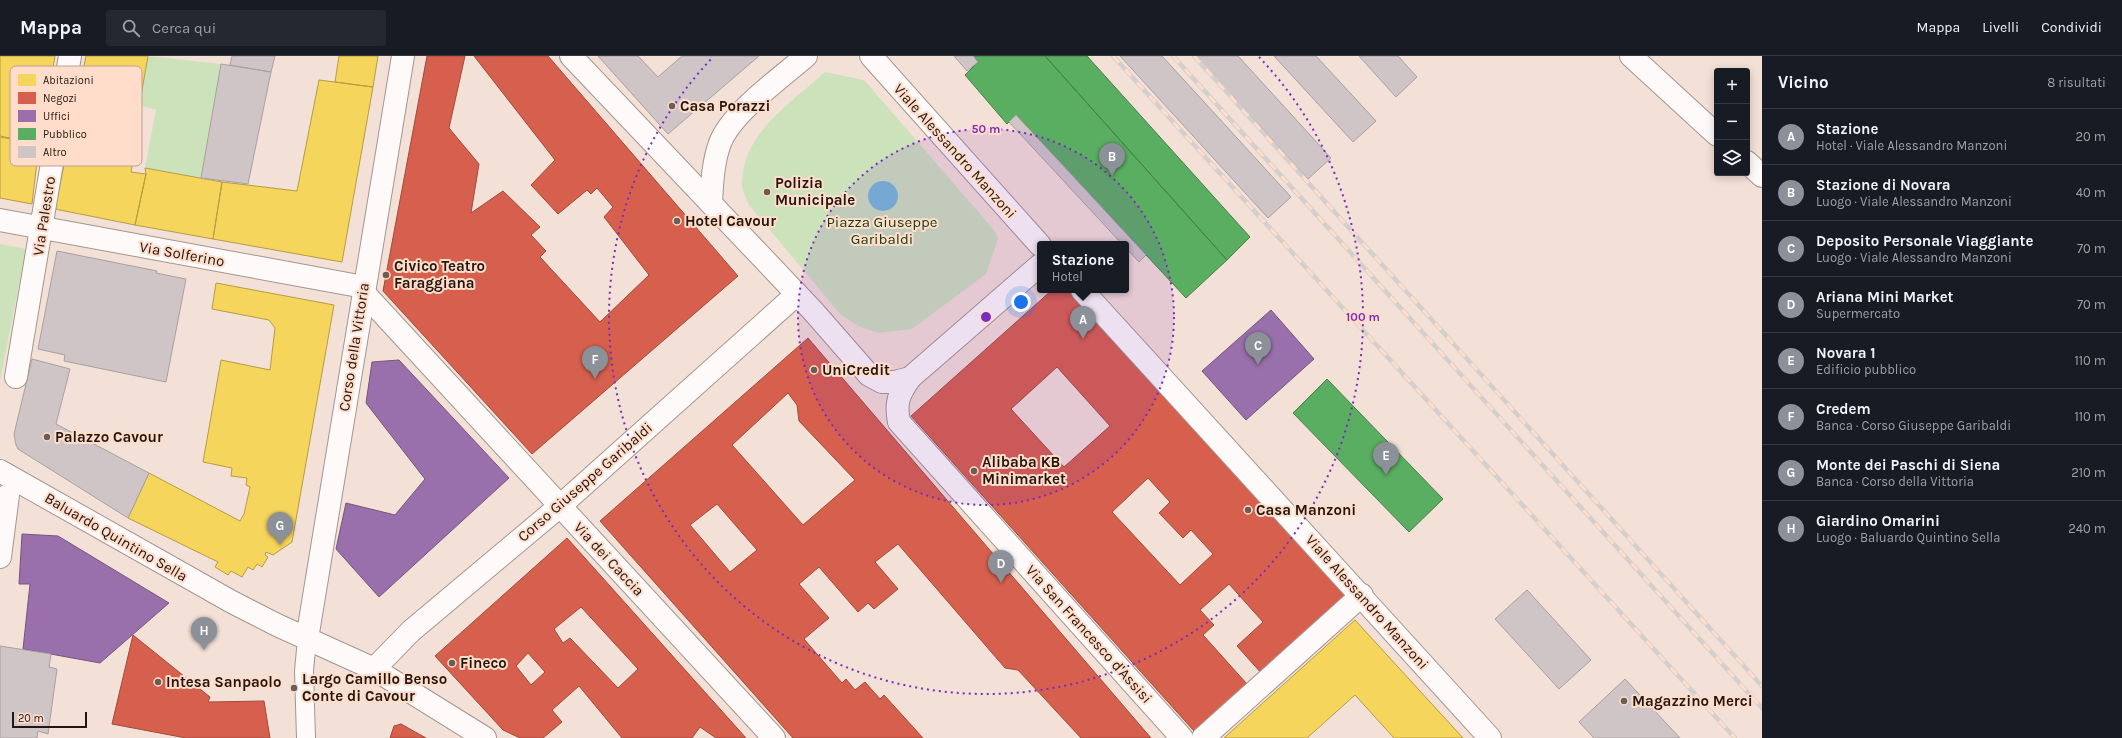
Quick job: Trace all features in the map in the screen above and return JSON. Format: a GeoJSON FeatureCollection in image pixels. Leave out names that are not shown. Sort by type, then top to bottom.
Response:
{"type":"FeatureCollection","features":[{"type":"Feature","properties":{"kind":"street","name":"Via Palestro"},"geometry":{"type":"LineString","coordinates":[[68,66],[70,56]]}},
{"type":"Feature","properties":{"kind":"street","name":"Corso della Vittoria"},"geometry":{"type":"LineString","coordinates":[[307,639],[363,290],[403,56]]}},
{"type":"Feature","properties":{"kind":"street"},"geometry":{"type":"LineString","coordinates":[[571,56],[797,294],[869,375],[882,382],[895,382],[910,378],[1037,268]]}},
{"type":"Feature","properties":{"kind":"street"},"geometry":{"type":"LineString","coordinates":[[711,203],[712,174],[720,142],[733,120],[806,56]]}},
{"type":"Feature","properties":{"kind":"street","name":"Viale Alessandro Manzoni"},"geometry":{"type":"LineString","coordinates":[[870,56],[1037,243]]}},
{"type":"Feature","properties":{"kind":"street"},"geometry":{"type":"LineString","coordinates":[[1632,56],[1714,132]]}},
{"type":"Feature","properties":{"kind":"street"},"geometry":{"type":"LineString","coordinates":[[1750,165],[1762,176]]}},
{"type":"Feature","properties":{"kind":"street","name":"Via Palestro"},"geometry":{"type":"LineString","coordinates":[[16,377],[52,166]]}},
{"type":"Feature","properties":{"kind":"street","name":"Via Solferino"},"geometry":{"type":"LineString","coordinates":[[0,220],[363,290]]}},
{"type":"Feature","properties":{"kind":"street","name":"Via dei Caccia"},"geometry":{"type":"LineString","coordinates":[[363,290],[774,738]]}},
{"type":"Feature","properties":{"kind":"street","name":"Viale Alessandro Manzoni"},"geometry":{"type":"LineString","coordinates":[[1085,293],[1362,595],[1490,738]]}},
{"type":"Feature","properties":{"kind":"street","name":"Corso Giuseppe Garibaldi"},"geometry":{"type":"LineString","coordinates":[[374,669],[411,631],[560,506],[797,294]]}},
{"type":"Feature","properties":{"kind":"street","name":"Via San Francesco d'Assisi"},"geometry":{"type":"LineString","coordinates":[[910,378],[899,395],[897,413],[899,422],[1182,738]]}},
{"type":"Feature","properties":{"kind":"street"},"geometry":{"type":"LineString","coordinates":[[0,557],[6,481]]}},
{"type":"Feature","properties":{"kind":"street","name":"Baluardo Quintino Sella"},"geometry":{"type":"LineString","coordinates":[[6,481],[232,602],[307,639],[374,669],[485,738]]}},
{"type":"Feature","properties":{"kind":"street"},"geometry":{"type":"LineString","coordinates":[[1203,738],[1362,595]]}},
{"type":"Feature","properties":{"kind":"street"},"geometry":{"type":"LineString","coordinates":[[306,738],[304,671],[307,639]]}},
{"type":"Feature","properties":{"kind":"green space"},"geometry":{"type":"Polygon","coordinates":[[[148,56],[221,64],[201,178],[145,168],[156,110],[142,106],[142,89],[148,56]]]}},
{"type":"Feature","properties":{"kind":"green space","name":"Piazza Giuseppe Garibaldi"},"geometry":{"type":"Polygon","coordinates":[[[825,72],[864,80],[994,230],[998,239],[986,274],[912,329],[878,333],[858,326],[841,315],[749,205],[744,193],[742,184],[745,163],[751,148],[760,133],[772,119],[825,72]]]}},
{"type":"Feature","properties":{"kind":"green space"},"geometry":{"type":"Polygon","coordinates":[[[0,244],[26,249],[0,381],[0,244]]]}},
{"type":"Feature","properties":{"kind":"water"},"geometry":{"type":"Polygon","coordinates":[[[883,181],[889,182],[897,190],[897,202],[889,210],[883,211],[877,210],[869,202],[868,196],[869,190],[877,182],[883,181]]]}},
{"type":"Feature","properties":{"kind":"building: Abitazioni"},"geometry":{"type":"Polygon","coordinates":[[[0,56],[55,56],[53,66],[10,66],[10,138],[0,136],[0,56]]]}},
{"type":"Feature","properties":{"kind":"building: Abitazioni"},"geometry":{"type":"Polygon","coordinates":[[[86,56],[148,56],[142,90],[142,66],[84,66],[86,56]]]}},
{"type":"Feature","properties":{"kind":"building: Abitazioni"},"geometry":{"type":"Polygon","coordinates":[[[339,56],[378,56],[373,87],[335,82],[339,56]]]}},
{"type":"Feature","properties":{"kind":"building: Abitazioni"},"geometry":{"type":"Polygon","coordinates":[[[319,80],[373,87],[342,262],[213,239],[222,182],[297,191],[319,80]]]}},
{"type":"Feature","properties":{"kind":"building: Abitazioni"},"geometry":{"type":"Polygon","coordinates":[[[0,137],[10,139],[10,166],[36,166],[32,204],[0,198],[0,137]]]}},
{"type":"Feature","properties":{"kind":"building: Abitazioni"},"geometry":{"type":"Polygon","coordinates":[[[64,166],[132,166],[131,172],[146,174],[135,225],[55,209],[64,166]]]}},
{"type":"Feature","properties":{"kind":"building: Abitazioni"},"geometry":{"type":"Polygon","coordinates":[[[145,168],[222,182],[213,239],[135,225],[146,174],[145,168]]]}},
{"type":"Feature","properties":{"kind":"building: Abitazioni"},"geometry":{"type":"Polygon","coordinates":[[[216,283],[334,305],[292,542],[273,555],[266,552],[265,555],[268,557],[262,567],[257,564],[253,570],[248,567],[242,577],[231,571],[228,575],[215,567],[218,562],[128,518],[149,473],[240,521],[244,514],[250,487],[246,485],[247,478],[231,476],[232,468],[203,462],[221,360],[270,370],[275,328],[269,320],[212,309],[216,283]]]}},
{"type":"Feature","properties":{"kind":"building: Abitazioni"},"geometry":{"type":"Polygon","coordinates":[[[1355,620],[1463,738],[1394,738],[1355,695],[1307,738],[1224,738],[1355,620]]]}},
{"type":"Feature","properties":{"kind":"building: Negozi"},"geometry":{"type":"Polygon","coordinates":[[[427,56],[465,56],[449,128],[479,164],[471,213],[503,191],[540,227],[531,235],[546,251],[540,257],[600,322],[649,275],[604,217],[613,207],[597,188],[591,194],[587,190],[558,214],[531,185],[555,160],[474,56],[548,56],[738,276],[532,454],[383,291],[427,56]]]}},
{"type":"Feature","properties":{"kind":"building: Negozi"},"geometry":{"type":"Polygon","coordinates":[[[1049,293],[1074,293],[1349,599],[1263,675],[1237,646],[1263,622],[1229,584],[1200,610],[1214,625],[1203,635],[1247,684],[1194,731],[911,416],[1049,293]],[[1057,367],[1011,409],[1064,467],[1110,426],[1057,367]],[[1148,478],[1112,512],[1180,585],[1213,554],[1191,530],[1183,538],[1159,513],[1170,502],[1148,478]]]}},
{"type":"Feature","properties":{"kind":"building: Negozi"},"geometry":{"type":"Polygon","coordinates":[[[808,338],[1151,738],[1081,738],[1018,670],[1005,668],[898,544],[875,562],[898,589],[874,609],[868,603],[858,612],[819,567],[799,584],[829,618],[804,639],[842,683],[846,679],[855,690],[865,682],[880,699],[884,695],[923,738],[793,738],[600,521],[808,338]],[[788,393],[732,445],[803,525],[855,480],[799,421],[797,405],[788,393]],[[717,504],[690,525],[730,572],[757,550],[717,504]]]}},
{"type":"Feature","properties":{"kind":"building: Negozi"},"geometry":{"type":"Polygon","coordinates":[[[567,538],[746,738],[716,738],[700,727],[692,738],[622,738],[579,686],[552,710],[562,722],[543,738],[520,738],[503,730],[435,656],[567,538]],[[581,607],[554,629],[563,643],[570,638],[618,688],[638,669],[581,607]],[[528,653],[516,666],[531,685],[545,672],[528,653]]]}},
{"type":"Feature","properties":{"kind":"building: Negozi","name":"Intesa Sanpaolo"},"geometry":{"type":"Polygon","coordinates":[[[133,635],[210,697],[208,702],[264,701],[270,738],[186,738],[112,724],[133,635]]]}},
{"type":"Feature","properties":{"kind":"building: Negozi"},"geometry":{"type":"Polygon","coordinates":[[[401,724],[426,738],[390,738],[394,726],[401,724]]]}},
{"type":"Feature","properties":{"kind":"building: Uffici"},"geometry":{"type":"Polygon","coordinates":[[[1271,310],[1314,359],[1246,420],[1202,371],[1271,310]]]}},
{"type":"Feature","properties":{"kind":"building: Uffici"},"geometry":{"type":"Polygon","coordinates":[[[399,360],[509,478],[379,597],[336,549],[346,503],[395,515],[425,479],[366,403],[372,362],[399,360]]]}},
{"type":"Feature","properties":{"kind":"building: Uffici"},"geometry":{"type":"Polygon","coordinates":[[[22,534],[58,536],[169,603],[100,663],[23,649],[30,584],[19,584],[22,534]]]}},
{"type":"Feature","properties":{"kind":"building: Pubblico"},"geometry":{"type":"Polygon","coordinates":[[[973,56],[1045,56],[1227,260],[1186,298],[1016,115],[1007,124],[965,75],[978,62],[973,56]]]}},
{"type":"Feature","properties":{"kind":"building: Pubblico"},"geometry":{"type":"Polygon","coordinates":[[[1045,56],[1087,56],[1250,237],[1227,260],[1045,56]]]}},
{"type":"Feature","properties":{"kind":"building: Pubblico"},"geometry":{"type":"Polygon","coordinates":[[[1327,379],[1443,499],[1409,532],[1293,413],[1327,379]]]}},
{"type":"Feature","properties":{"kind":"building: Altro"},"geometry":{"type":"Polygon","coordinates":[[[232,56],[275,56],[271,72],[230,65],[232,56]]]}},
{"type":"Feature","properties":{"kind":"building: Altro","name":"Casa Porazzi"},"geometry":{"type":"Polygon","coordinates":[[[598,56],[638,56],[658,77],[682,56],[759,56],[668,134],[598,56]]]}},
{"type":"Feature","properties":{"kind":"building: Altro"},"geometry":{"type":"Polygon","coordinates":[[[954,56],[973,56],[978,62],[967,71],[954,56]]]}},
{"type":"Feature","properties":{"kind":"building: Altro"},"geometry":{"type":"Polygon","coordinates":[[[1120,56],[1162,56],[1291,197],[1268,218],[1120,56]]]}},
{"type":"Feature","properties":{"kind":"building: Altro"},"geometry":{"type":"Polygon","coordinates":[[[1196,56],[1238,56],[1331,158],[1308,179],[1196,56]]]}},
{"type":"Feature","properties":{"kind":"building: Altro"},"geometry":{"type":"Polygon","coordinates":[[[1274,56],[1316,56],[1376,121],[1353,142],[1274,56]]]}},
{"type":"Feature","properties":{"kind":"building: Altro"},"geometry":{"type":"Polygon","coordinates":[[[1359,56],[1398,56],[1417,77],[1396,97],[1359,56]]]}},
{"type":"Feature","properties":{"kind":"building: Altro"},"geometry":{"type":"Polygon","coordinates":[[[221,64],[271,72],[248,184],[201,178],[221,64]]]}},
{"type":"Feature","properties":{"kind":"building: Altro"},"geometry":{"type":"Polygon","coordinates":[[[1016,115],[1146,255],[1139,262],[1129,251],[1129,241],[1119,241],[1009,122],[1016,115]]]}},
{"type":"Feature","properties":{"kind":"building: Altro"},"geometry":{"type":"Polygon","coordinates":[[[57,251],[157,271],[156,273],[186,279],[166,382],[64,361],[65,355],[38,349],[57,251]]]}},
{"type":"Feature","properties":{"kind":"building: Altro","name":"Palazzo Cavour"},"geometry":{"type":"Polygon","coordinates":[[[32,359],[70,369],[56,424],[149,473],[128,518],[18,449],[14,434],[32,359]]]}},
{"type":"Feature","properties":{"kind":"building: Altro"},"geometry":{"type":"Polygon","coordinates":[[[1527,590],[1591,660],[1559,689],[1495,619],[1527,590]]]}},
{"type":"Feature","properties":{"kind":"building: Altro"},"geometry":{"type":"Polygon","coordinates":[[[0,646],[51,654],[49,667],[57,669],[48,734],[38,731],[37,738],[0,738],[0,646]]]}},
{"type":"Feature","properties":{"kind":"building: Altro","name":"Magazzino Merci"},"geometry":{"type":"Polygon","coordinates":[[[1625,679],[1680,738],[1594,738],[1579,722],[1625,679]]]}},
{"type":"Feature","properties":{"kind":"railway"},"geometry":{"type":"LineString","coordinates":[[1113,56],[1735,738]]}},
{"type":"Feature","properties":{"kind":"railway"},"geometry":{"type":"LineString","coordinates":[[1173,56],[1762,708]]}},
{"type":"Feature","properties":{"kind":"railway"},"geometry":{"type":"LineString","coordinates":[[1194,56],[1762,686]]}},
{"type":"Feature","properties":{"kind":"place","name":"Casa Porazzi"},"geometry":{"type":"Point","coordinates":[672,106]}},
{"type":"Feature","properties":{"kind":"place","name":"Stazione di Novara"},"geometry":{"type":"Point","coordinates":[1112,176]}},
{"type":"Feature","properties":{"kind":"place","name":"Polizia Municipale"},"geometry":{"type":"Point","coordinates":[767,192]}},
{"type":"Feature","properties":{"kind":"place","name":"Hotel Cavour"},"geometry":{"type":"Point","coordinates":[677,221]}},
{"type":"Feature","properties":{"kind":"place","name":"Civico Teatro Faraggiana"},"geometry":{"type":"Point","coordinates":[386,275]}},
{"type":"Feature","properties":{"kind":"place","name":"Stazione"},"geometry":{"type":"Point","coordinates":[1083,339]}},
{"type":"Feature","properties":{"kind":"place","name":"Deposito Personale Viaggiante"},"geometry":{"type":"Point","coordinates":[1258,365]}},
{"type":"Feature","properties":{"kind":"place","name":"UniCredit"},"geometry":{"type":"Point","coordinates":[814,370]}},
{"type":"Feature","properties":{"kind":"place","name":"Credem"},"geometry":{"type":"Point","coordinates":[595,379]}},
{"type":"Feature","properties":{"kind":"place","name":"Palazzo Cavour"},"geometry":{"type":"Point","coordinates":[47,437]}},
{"type":"Feature","properties":{"kind":"place","name":"Alibaba KB Minimarket"},"geometry":{"type":"Point","coordinates":[974,471]}},
{"type":"Feature","properties":{"kind":"place","name":"Novara 1"},"geometry":{"type":"Point","coordinates":[1386,475]}},
{"type":"Feature","properties":{"kind":"place","name":"Casa Manzoni"},"geometry":{"type":"Point","coordinates":[1248,510]}},
{"type":"Feature","properties":{"kind":"place","name":"Monte dei Paschi di Siena"},"geometry":{"type":"Point","coordinates":[280,545]}},
{"type":"Feature","properties":{"kind":"place","name":"Ariana Mini Market"},"geometry":{"type":"Point","coordinates":[1001,583]}},
{"type":"Feature","properties":{"kind":"place","name":"Giardino Omarini"},"geometry":{"type":"Point","coordinates":[204,650]}},
{"type":"Feature","properties":{"kind":"place","name":"Fineco"},"geometry":{"type":"Point","coordinates":[452,663]}},
{"type":"Feature","properties":{"kind":"place","name":"Intesa Sanpaolo"},"geometry":{"type":"Point","coordinates":[158,682]}},
{"type":"Feature","properties":{"kind":"place","name":"Largo Camillo Benso Conte di Cavour"},"geometry":{"type":"Point","coordinates":[294,688]}},
{"type":"Feature","properties":{"kind":"place","name":"Magazzino Merci"},"geometry":{"type":"Point","coordinates":[1624,701]}}]}
